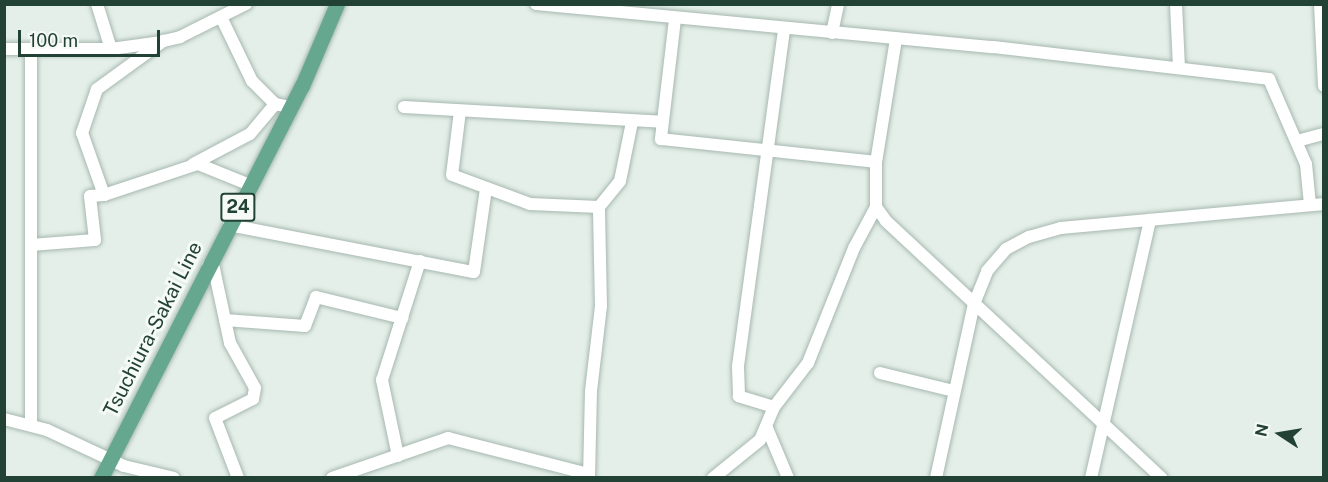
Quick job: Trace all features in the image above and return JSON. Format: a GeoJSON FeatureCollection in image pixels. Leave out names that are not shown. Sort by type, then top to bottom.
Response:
{"type":"FeatureCollection","features":[{"type":"Feature","properties":{"kind":"main road","name":"Tsuchiura-Sakai Line"},"geometry":{"type":"LineString","coordinates":[[101,477],[291,107],[337,4]]}},
{"type":"Feature","properties":{"kind":"street"},"geometry":{"type":"LineString","coordinates":[[97,4],[111,49]]}},
{"type":"Feature","properties":{"kind":"street"},"geometry":{"type":"LineString","coordinates":[[104,195],[82,133],[97,88],[164,41],[246,4]]}},
{"type":"Feature","properties":{"kind":"street"},"geometry":{"type":"LineString","coordinates":[[536,4],[593,7],[675,19],[896,39],[1269,79],[1298,141],[1306,164],[1310,205]]}},
{"type":"Feature","properties":{"kind":"street"},"geometry":{"type":"LineString","coordinates":[[832,33],[838,4]]}},
{"type":"Feature","properties":{"kind":"street"},"geometry":{"type":"LineString","coordinates":[[1176,4],[1179,68]]}},
{"type":"Feature","properties":{"kind":"street"},"geometry":{"type":"LineString","coordinates":[[1320,4],[1323,86]]}},
{"type":"Feature","properties":{"kind":"street"},"geometry":{"type":"LineString","coordinates":[[221,17],[252,81],[275,104],[291,107]]}},
{"type":"Feature","properties":{"kind":"street"},"geometry":{"type":"LineString","coordinates":[[675,19],[661,139],[876,162]]}},
{"type":"Feature","properties":{"kind":"street"},"geometry":{"type":"LineString","coordinates":[[774,407],[739,396],[738,366],[784,29]]}},
{"type":"Feature","properties":{"kind":"street"},"geometry":{"type":"LineString","coordinates":[[713,477],[760,440],[774,407],[808,363],[854,248],[876,207],[876,162],[896,39]]}},
{"type":"Feature","properties":{"kind":"street"},"geometry":{"type":"LineString","coordinates":[[4,49],[111,49],[164,41]]}},
{"type":"Feature","properties":{"kind":"street"},"geometry":{"type":"LineString","coordinates":[[31,50],[31,424]]}},
{"type":"Feature","properties":{"kind":"street"},"geometry":{"type":"LineString","coordinates":[[31,245],[95,240],[90,196],[104,195],[192,165],[250,134],[275,104]]}},
{"type":"Feature","properties":{"kind":"street"},"geometry":{"type":"LineString","coordinates":[[404,107],[662,122]]}},
{"type":"Feature","properties":{"kind":"street"},"geometry":{"type":"LineString","coordinates":[[460,111],[452,175],[530,204],[599,207]]}},
{"type":"Feature","properties":{"kind":"street"},"geometry":{"type":"LineString","coordinates":[[332,477],[447,438],[588,476],[601,306],[599,207],[620,181],[632,122]]}},
{"type":"Feature","properties":{"kind":"street"},"geometry":{"type":"LineString","coordinates":[[1298,141],[1323,134]]}},
{"type":"Feature","properties":{"kind":"street"},"geometry":{"type":"LineString","coordinates":[[192,165],[209,167],[250,185]]}},
{"type":"Feature","properties":{"kind":"street"},"geometry":{"type":"LineString","coordinates":[[229,225],[474,272],[486,189]]}},
{"type":"Feature","properties":{"kind":"street"},"geometry":{"type":"LineString","coordinates":[[936,477],[974,304],[987,271],[1006,249],[1029,237],[1061,228],[1323,204]]}},
{"type":"Feature","properties":{"kind":"street"},"geometry":{"type":"LineString","coordinates":[[876,207],[885,221],[1162,477]]}},
{"type":"Feature","properties":{"kind":"street"},"geometry":{"type":"LineString","coordinates":[[1091,477],[1149,220]]}},
{"type":"Feature","properties":{"kind":"street"},"geometry":{"type":"LineString","coordinates":[[398,456],[382,380],[420,261]]}},
{"type":"Feature","properties":{"kind":"street"},"geometry":{"type":"LineString","coordinates":[[208,266],[214,269],[230,343],[255,388],[253,399],[215,418],[238,477]]}},
{"type":"Feature","properties":{"kind":"street"},"geometry":{"type":"LineString","coordinates":[[225,320],[305,326],[316,297],[402,318]]}},
{"type":"Feature","properties":{"kind":"street"},"geometry":{"type":"LineString","coordinates":[[880,373],[954,391]]}},
{"type":"Feature","properties":{"kind":"street"},"geometry":{"type":"LineString","coordinates":[[4,419],[31,424],[110,460],[174,477]]}},
{"type":"Feature","properties":{"kind":"street"},"geometry":{"type":"LineString","coordinates":[[766,428],[788,477]]}}]}
